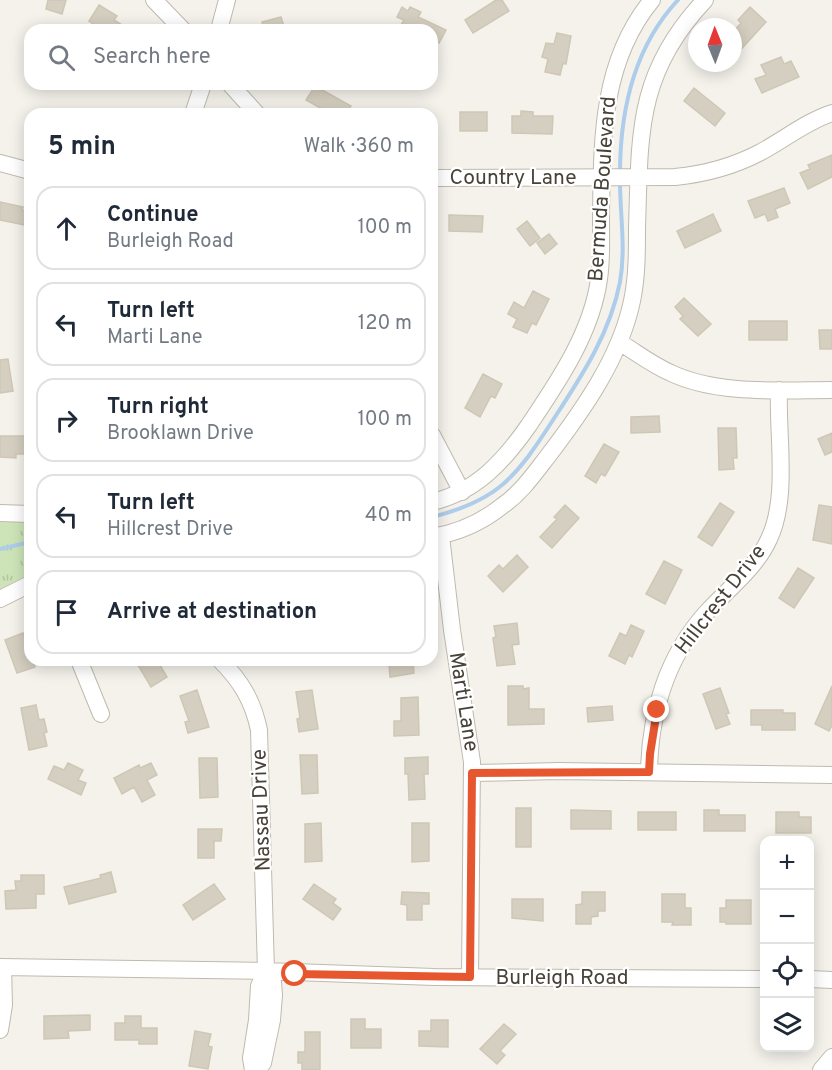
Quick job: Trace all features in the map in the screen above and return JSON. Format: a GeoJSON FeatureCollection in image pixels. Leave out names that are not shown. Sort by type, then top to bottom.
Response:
{"type":"FeatureCollection","features":[{"type":"Feature","properties":{"kind":"street"},"geometry":{"type":"LineString","coordinates":[[154,0],[177,24]]}},
{"type":"Feature","properties":{"kind":"street"},"geometry":{"type":"LineString","coordinates":[[221,24],[227,0]]}},
{"type":"Feature","properties":{"kind":"street","name":"Bermuda Boulevard"},"geometry":{"type":"LineString","coordinates":[[438,537],[479,521],[502,506],[523,488],[583,408],[619,342],[632,302],[636,273],[620,177],[604,124],[611,80],[626,39],[652,0]]}},
{"type":"Feature","properties":{"kind":"street","name":"Bermuda Boulevard"},"geometry":{"type":"LineString","coordinates":[[438,501],[462,492],[500,464],[517,442],[569,360],[585,327],[599,279],[620,177],[644,115],[653,79],[677,32],[705,0]]}},
{"type":"Feature","properties":{"kind":"street"},"geometry":{"type":"LineString","coordinates":[[195,108],[201,90]]}},
{"type":"Feature","properties":{"kind":"street"},"geometry":{"type":"LineString","coordinates":[[235,90],[252,108]]}},
{"type":"Feature","properties":{"kind":"street","name":"Country Lane"},"geometry":{"type":"LineString","coordinates":[[438,178],[689,176],[721,169],[760,152],[797,129],[832,113]]}},
{"type":"Feature","properties":{"kind":"street"},"geometry":{"type":"LineString","coordinates":[[0,163],[24,169]]}},
{"type":"Feature","properties":{"kind":"street"},"geometry":{"type":"LineString","coordinates":[[619,342],[656,366],[686,379],[723,387],[832,390]]}},
{"type":"Feature","properties":{"kind":"street","name":"Hillcrest Drive"},"geometry":{"type":"LineString","coordinates":[[649,772],[657,710],[670,667],[692,630],[758,557],[769,539],[777,517],[780,493],[779,390]]}},
{"type":"Feature","properties":{"kind":"street"},"geometry":{"type":"LineString","coordinates":[[438,446],[462,492]]}},
{"type":"Feature","properties":{"kind":"street"},"geometry":{"type":"LineString","coordinates":[[0,513],[24,514]]}},
{"type":"Feature","properties":{"kind":"street","name":"Marti Lane"},"geometry":{"type":"LineString","coordinates":[[438,543],[472,773],[470,977]]}},
{"type":"Feature","properties":{"kind":"street"},"geometry":{"type":"LineString","coordinates":[[0,599],[24,587]]}},
{"type":"Feature","properties":{"kind":"street"},"geometry":{"type":"LineString","coordinates":[[82,666],[102,714]]}},
{"type":"Feature","properties":{"kind":"street","name":"Nassau Drive"},"geometry":{"type":"LineString","coordinates":[[226,666],[247,692],[256,712],[259,730],[266,971],[273,982],[274,995],[272,1020],[263,1063],[254,1070]]}},
{"type":"Feature","properties":{"kind":"street"},"geometry":{"type":"LineString","coordinates":[[472,773],[832,774]]}},
{"type":"Feature","properties":{"kind":"street"},"geometry":{"type":"LineString","coordinates":[[0,1030],[4,1005],[2,967]]}},
{"type":"Feature","properties":{"kind":"street","name":"Burleigh Road"},"geometry":{"type":"LineString","coordinates":[[2,967],[470,977],[760,979]]}},
{"type":"Feature","properties":{"kind":"street"},"geometry":{"type":"LineString","coordinates":[[814,979],[832,980]]}},
{"type":"Feature","properties":{"kind":"street"},"geometry":{"type":"LineString","coordinates":[[821,1070],[832,1057]]}},
{"type":"Feature","properties":{"kind":"green space"},"geometry":{"type":"Polygon","coordinates":[[[0,517],[24,517],[24,577],[0,589],[0,517]]]}},
{"type":"Feature","properties":{"kind":"building"},"geometry":{"type":"Polygon","coordinates":[[[48,0],[66,0],[62,14],[46,9],[48,0]]]}},
{"type":"Feature","properties":{"kind":"building"},"geometry":{"type":"Polygon","coordinates":[[[496,0],[502,0],[509,11],[473,33],[465,20],[496,0]]]}},
{"type":"Feature","properties":{"kind":"building"},"geometry":{"type":"Polygon","coordinates":[[[99,5],[117,16],[114,20],[120,24],[93,24],[89,21],[99,5]]]}},
{"type":"Feature","properties":{"kind":"building"},"geometry":{"type":"Polygon","coordinates":[[[402,7],[408,11],[410,7],[421,12],[418,17],[433,24],[402,24],[404,20],[397,17],[402,7]]]}},
{"type":"Feature","properties":{"kind":"building"},"geometry":{"type":"Polygon","coordinates":[[[750,7],[766,22],[742,48],[742,18],[740,18],[750,7]]]}},
{"type":"Feature","properties":{"kind":"building"},"geometry":{"type":"Polygon","coordinates":[[[281,17],[283,24],[262,24],[262,22],[281,17]]]}},
{"type":"Feature","properties":{"kind":"building"},"geometry":{"type":"Polygon","coordinates":[[[438,26],[446,30],[438,43],[438,26]]]}},
{"type":"Feature","properties":{"kind":"building"},"geometry":{"type":"Polygon","coordinates":[[[557,33],[571,36],[566,64],[563,63],[560,75],[545,72],[548,59],[542,57],[546,43],[554,44],[557,33]]]}},
{"type":"Feature","properties":{"kind":"building"},"geometry":{"type":"Polygon","coordinates":[[[781,57],[784,64],[791,61],[799,77],[762,93],[755,79],[766,75],[761,65],[781,57]]]}},
{"type":"Feature","properties":{"kind":"building"},"geometry":{"type":"Polygon","coordinates":[[[694,88],[725,113],[715,126],[684,101],[694,88]]]}},
{"type":"Feature","properties":{"kind":"building"},"geometry":{"type":"Polygon","coordinates":[[[312,90],[322,90],[351,106],[350,108],[320,108],[306,100],[312,90]]]}},
{"type":"Feature","properties":{"kind":"building"},"geometry":{"type":"Polygon","coordinates":[[[521,111],[533,112],[533,116],[553,116],[552,134],[512,133],[512,116],[521,116],[521,111]]]}},
{"type":"Feature","properties":{"kind":"building"},"geometry":{"type":"Polygon","coordinates":[[[460,112],[487,112],[487,131],[460,131],[460,112]]]}},
{"type":"Feature","properties":{"kind":"building"},"geometry":{"type":"Polygon","coordinates":[[[832,155],[832,177],[808,189],[800,173],[810,169],[808,165],[832,155]]]}},
{"type":"Feature","properties":{"kind":"building"},"geometry":{"type":"Polygon","coordinates":[[[784,188],[790,203],[775,209],[778,217],[768,221],[765,214],[755,218],[748,201],[784,188]]]}},
{"type":"Feature","properties":{"kind":"building"},"geometry":{"type":"Polygon","coordinates":[[[0,202],[23,207],[24,225],[0,220],[0,202]]]}},
{"type":"Feature","properties":{"kind":"building"},"geometry":{"type":"Polygon","coordinates":[[[713,214],[721,231],[685,248],[677,231],[713,214]]]}},
{"type":"Feature","properties":{"kind":"building"},"geometry":{"type":"Polygon","coordinates":[[[449,215],[483,216],[482,232],[449,231],[449,215]]]}},
{"type":"Feature","properties":{"kind":"building"},"geometry":{"type":"Polygon","coordinates":[[[527,221],[540,238],[530,246],[517,229],[527,221]]]}},
{"type":"Feature","properties":{"kind":"building"},"geometry":{"type":"Polygon","coordinates":[[[549,234],[557,244],[545,254],[537,243],[549,234]]]}},
{"type":"Feature","properties":{"kind":"building"},"geometry":{"type":"Polygon","coordinates":[[[533,291],[549,299],[536,325],[532,323],[527,333],[513,327],[517,319],[508,314],[514,302],[524,308],[533,291]]]}},
{"type":"Feature","properties":{"kind":"building"},"geometry":{"type":"Polygon","coordinates":[[[684,298],[711,324],[698,336],[680,319],[683,316],[675,307],[684,298]]]}},
{"type":"Feature","properties":{"kind":"building"},"geometry":{"type":"Polygon","coordinates":[[[749,321],[787,321],[787,340],[749,340],[749,321]]]}},
{"type":"Feature","properties":{"kind":"building"},"geometry":{"type":"Polygon","coordinates":[[[819,330],[832,330],[832,349],[820,349],[819,330]]]}},
{"type":"Feature","properties":{"kind":"building"},"geometry":{"type":"Polygon","coordinates":[[[8,359],[13,391],[0,393],[0,360],[8,359]]]}},
{"type":"Feature","properties":{"kind":"building"},"geometry":{"type":"Polygon","coordinates":[[[483,374],[502,384],[495,398],[491,396],[480,417],[465,408],[483,374]]]}},
{"type":"Feature","properties":{"kind":"building"},"geometry":{"type":"Polygon","coordinates":[[[659,416],[660,432],[631,433],[631,417],[659,416]]]}},
{"type":"Feature","properties":{"kind":"building"},"geometry":{"type":"Polygon","coordinates":[[[718,428],[736,428],[737,458],[733,458],[734,469],[719,470],[718,428]]]}},
{"type":"Feature","properties":{"kind":"building"},"geometry":{"type":"Polygon","coordinates":[[[832,433],[832,452],[825,455],[818,439],[832,433]]]}},
{"type":"Feature","properties":{"kind":"building"},"geometry":{"type":"Polygon","coordinates":[[[0,436],[24,436],[24,454],[16,454],[16,458],[0,457],[0,436]]]}},
{"type":"Feature","properties":{"kind":"building"},"geometry":{"type":"Polygon","coordinates":[[[604,444],[619,452],[605,476],[601,474],[596,483],[585,476],[604,444]]]}},
{"type":"Feature","properties":{"kind":"building"},"geometry":{"type":"Polygon","coordinates":[[[720,503],[734,512],[712,546],[698,537],[720,503]]]}},
{"type":"Feature","properties":{"kind":"building"},"geometry":{"type":"Polygon","coordinates":[[[565,505],[579,518],[552,548],[540,537],[557,519],[554,517],[565,505]]]}},
{"type":"Feature","properties":{"kind":"building"},"geometry":{"type":"Polygon","coordinates":[[[819,505],[832,507],[832,544],[813,540],[819,505]]]}},
{"type":"Feature","properties":{"kind":"building"},"geometry":{"type":"Polygon","coordinates":[[[517,555],[528,567],[503,592],[488,576],[499,565],[503,569],[517,555]]]}},
{"type":"Feature","properties":{"kind":"building"},"geometry":{"type":"Polygon","coordinates":[[[664,561],[682,570],[665,604],[646,594],[664,561]]]}},
{"type":"Feature","properties":{"kind":"building"},"geometry":{"type":"Polygon","coordinates":[[[798,568],[814,578],[794,608],[779,598],[798,568]]]}},
{"type":"Feature","properties":{"kind":"building"},"geometry":{"type":"Polygon","coordinates":[[[517,623],[519,644],[512,645],[515,664],[497,666],[493,638],[496,637],[494,626],[517,623]]]}},
{"type":"Feature","properties":{"kind":"building"},"geometry":{"type":"Polygon","coordinates":[[[631,625],[644,631],[632,657],[629,655],[625,664],[609,656],[620,633],[626,636],[631,625]]]}},
{"type":"Feature","properties":{"kind":"building"},"geometry":{"type":"Polygon","coordinates":[[[23,633],[24,666],[35,667],[17,673],[5,640],[23,633]]]}},
{"type":"Feature","properties":{"kind":"building"},"geometry":{"type":"Polygon","coordinates":[[[139,666],[161,666],[167,677],[151,687],[139,666]]]}},
{"type":"Feature","properties":{"kind":"building"},"geometry":{"type":"Polygon","coordinates":[[[389,666],[413,666],[414,673],[390,677],[389,666]]]}},
{"type":"Feature","properties":{"kind":"building"},"geometry":{"type":"Polygon","coordinates":[[[508,686],[529,688],[529,709],[544,709],[544,724],[508,725],[508,686]]]}},
{"type":"Feature","properties":{"kind":"building"},"geometry":{"type":"Polygon","coordinates":[[[832,686],[832,725],[829,731],[815,724],[832,686]]]}},
{"type":"Feature","properties":{"kind":"building"},"geometry":{"type":"Polygon","coordinates":[[[720,688],[729,713],[726,714],[730,724],[716,729],[703,694],[720,688]]]}},
{"type":"Feature","properties":{"kind":"building"},"geometry":{"type":"Polygon","coordinates":[[[197,690],[209,727],[188,733],[185,722],[189,721],[180,696],[197,690]]]}},
{"type":"Feature","properties":{"kind":"building"},"geometry":{"type":"Polygon","coordinates":[[[312,690],[318,729],[299,732],[297,719],[300,718],[296,692],[312,690]]]}},
{"type":"Feature","properties":{"kind":"building"},"geometry":{"type":"Polygon","coordinates":[[[418,697],[419,735],[394,736],[394,721],[401,721],[401,698],[418,697]]]}},
{"type":"Feature","properties":{"kind":"building"},"geometry":{"type":"Polygon","coordinates":[[[36,705],[39,720],[44,719],[47,746],[29,750],[21,708],[36,705]]]}},
{"type":"Feature","properties":{"kind":"building"},"geometry":{"type":"Polygon","coordinates":[[[612,706],[613,720],[588,722],[587,708],[612,706]]]}},
{"type":"Feature","properties":{"kind":"building"},"geometry":{"type":"Polygon","coordinates":[[[751,710],[783,710],[783,713],[795,713],[795,730],[762,730],[762,725],[751,725],[751,710]]]}},
{"type":"Feature","properties":{"kind":"building"},"geometry":{"type":"Polygon","coordinates":[[[300,755],[317,755],[318,793],[302,794],[300,755]]]}},
{"type":"Feature","properties":{"kind":"building"},"geometry":{"type":"Polygon","coordinates":[[[428,757],[428,774],[424,774],[425,799],[409,800],[405,758],[428,757]]]}},
{"type":"Feature","properties":{"kind":"building"},"geometry":{"type":"Polygon","coordinates":[[[199,758],[217,758],[218,797],[200,798],[199,758]]]}},
{"type":"Feature","properties":{"kind":"building"},"geometry":{"type":"Polygon","coordinates":[[[68,763],[83,770],[78,780],[86,783],[81,795],[48,779],[54,766],[64,770],[68,763]]]}},
{"type":"Feature","properties":{"kind":"building"},"geometry":{"type":"Polygon","coordinates":[[[151,763],[157,775],[147,780],[155,795],[142,802],[134,787],[122,794],[114,778],[139,765],[140,768],[151,763]]]}},
{"type":"Feature","properties":{"kind":"building"},"geometry":{"type":"Polygon","coordinates":[[[516,808],[531,808],[531,847],[516,847],[516,808]]]}},
{"type":"Feature","properties":{"kind":"building"},"geometry":{"type":"Polygon","coordinates":[[[571,810],[611,811],[611,829],[571,829],[571,810]]]}},
{"type":"Feature","properties":{"kind":"building"},"geometry":{"type":"Polygon","coordinates":[[[704,810],[719,810],[719,815],[745,815],[745,831],[704,831],[704,810]]]}},
{"type":"Feature","properties":{"kind":"building"},"geometry":{"type":"Polygon","coordinates":[[[638,812],[676,812],[676,830],[638,830],[638,812]]]}},
{"type":"Feature","properties":{"kind":"building"},"geometry":{"type":"Polygon","coordinates":[[[776,812],[799,812],[799,817],[811,817],[811,833],[776,833],[776,812]]]}},
{"type":"Feature","properties":{"kind":"building"},"geometry":{"type":"Polygon","coordinates":[[[321,823],[322,861],[305,862],[305,824],[321,823]]]}},
{"type":"Feature","properties":{"kind":"building"},"geometry":{"type":"Polygon","coordinates":[[[412,823],[429,823],[429,861],[412,862],[412,823]]]}},
{"type":"Feature","properties":{"kind":"building"},"geometry":{"type":"Polygon","coordinates":[[[198,829],[222,829],[221,841],[214,841],[214,858],[198,858],[198,829]]]}},
{"type":"Feature","properties":{"kind":"building"},"geometry":{"type":"Polygon","coordinates":[[[111,872],[116,892],[69,904],[64,887],[101,878],[100,875],[111,872]]]}},
{"type":"Feature","properties":{"kind":"building"},"geometry":{"type":"Polygon","coordinates":[[[21,875],[44,875],[44,894],[36,894],[36,908],[6,909],[5,891],[16,890],[15,881],[21,881],[21,875]]]}},
{"type":"Feature","properties":{"kind":"building"},"geometry":{"type":"Polygon","coordinates":[[[214,884],[225,899],[193,920],[183,905],[214,884]]]}},
{"type":"Feature","properties":{"kind":"building"},"geometry":{"type":"Polygon","coordinates":[[[314,884],[336,899],[333,903],[341,909],[333,920],[303,899],[314,884]]]}},
{"type":"Feature","properties":{"kind":"building"},"geometry":{"type":"Polygon","coordinates":[[[402,892],[429,893],[429,904],[422,904],[422,920],[407,920],[407,905],[401,904],[402,892]]]}},
{"type":"Feature","properties":{"kind":"building"},"geometry":{"type":"Polygon","coordinates":[[[582,892],[605,892],[605,911],[598,911],[598,916],[591,917],[591,924],[576,924],[576,905],[582,904],[582,892]]]}},
{"type":"Feature","properties":{"kind":"building"},"geometry":{"type":"Polygon","coordinates":[[[662,894],[685,894],[685,908],[691,908],[691,925],[672,925],[673,922],[662,922],[662,894]]]}},
{"type":"Feature","properties":{"kind":"building"},"geometry":{"type":"Polygon","coordinates":[[[512,899],[543,899],[543,921],[512,918],[512,899]]]}},
{"type":"Feature","properties":{"kind":"building"},"geometry":{"type":"Polygon","coordinates":[[[726,900],[751,900],[751,924],[720,922],[720,908],[726,908],[726,900]]]}},
{"type":"Feature","properties":{"kind":"building"},"geometry":{"type":"Polygon","coordinates":[[[90,1015],[90,1030],[68,1031],[69,1038],[44,1039],[44,1016],[90,1015]]]}},
{"type":"Feature","properties":{"kind":"building"},"geometry":{"type":"Polygon","coordinates":[[[125,1016],[141,1016],[141,1028],[157,1028],[157,1044],[139,1044],[139,1040],[115,1040],[115,1023],[125,1023],[125,1016]]]}},
{"type":"Feature","properties":{"kind":"building"},"geometry":{"type":"Polygon","coordinates":[[[351,1019],[365,1019],[365,1029],[381,1029],[381,1048],[351,1048],[351,1019]]]}},
{"type":"Feature","properties":{"kind":"building"},"geometry":{"type":"Polygon","coordinates":[[[431,1020],[448,1020],[448,1047],[419,1046],[419,1031],[431,1031],[431,1020]]]}},
{"type":"Feature","properties":{"kind":"building"},"geometry":{"type":"Polygon","coordinates":[[[504,1024],[516,1034],[500,1051],[505,1055],[497,1064],[480,1049],[504,1024]]]}},
{"type":"Feature","properties":{"kind":"building"},"geometry":{"type":"Polygon","coordinates":[[[195,1031],[211,1034],[208,1046],[212,1047],[208,1069],[189,1066],[195,1031]]]}},
{"type":"Feature","properties":{"kind":"building"},"geometry":{"type":"Polygon","coordinates":[[[305,1032],[320,1032],[320,1070],[302,1070],[302,1063],[298,1063],[298,1052],[305,1052],[305,1032]]]}},
{"type":"Feature","properties":{"kind":"waterway"},"geometry":{"type":"LineString","coordinates":[[620,174],[623,127],[632,81],[650,38],[678,0]]}},
{"type":"Feature","properties":{"kind":"waterway"},"geometry":{"type":"LineString","coordinates":[[438,515],[477,501],[510,478],[536,446],[584,371],[602,337],[620,282],[623,244],[620,181]]}},
{"type":"Feature","properties":{"kind":"waterway"},"geometry":{"type":"LineString","coordinates":[[0,549],[24,543]]}},
{"type":"Feature","properties":{"kind":"route"},"geometry":{"type":"LineString","coordinates":[[295,974],[470,977],[472,773],[649,772],[652,734],[657,710]]}}]}
